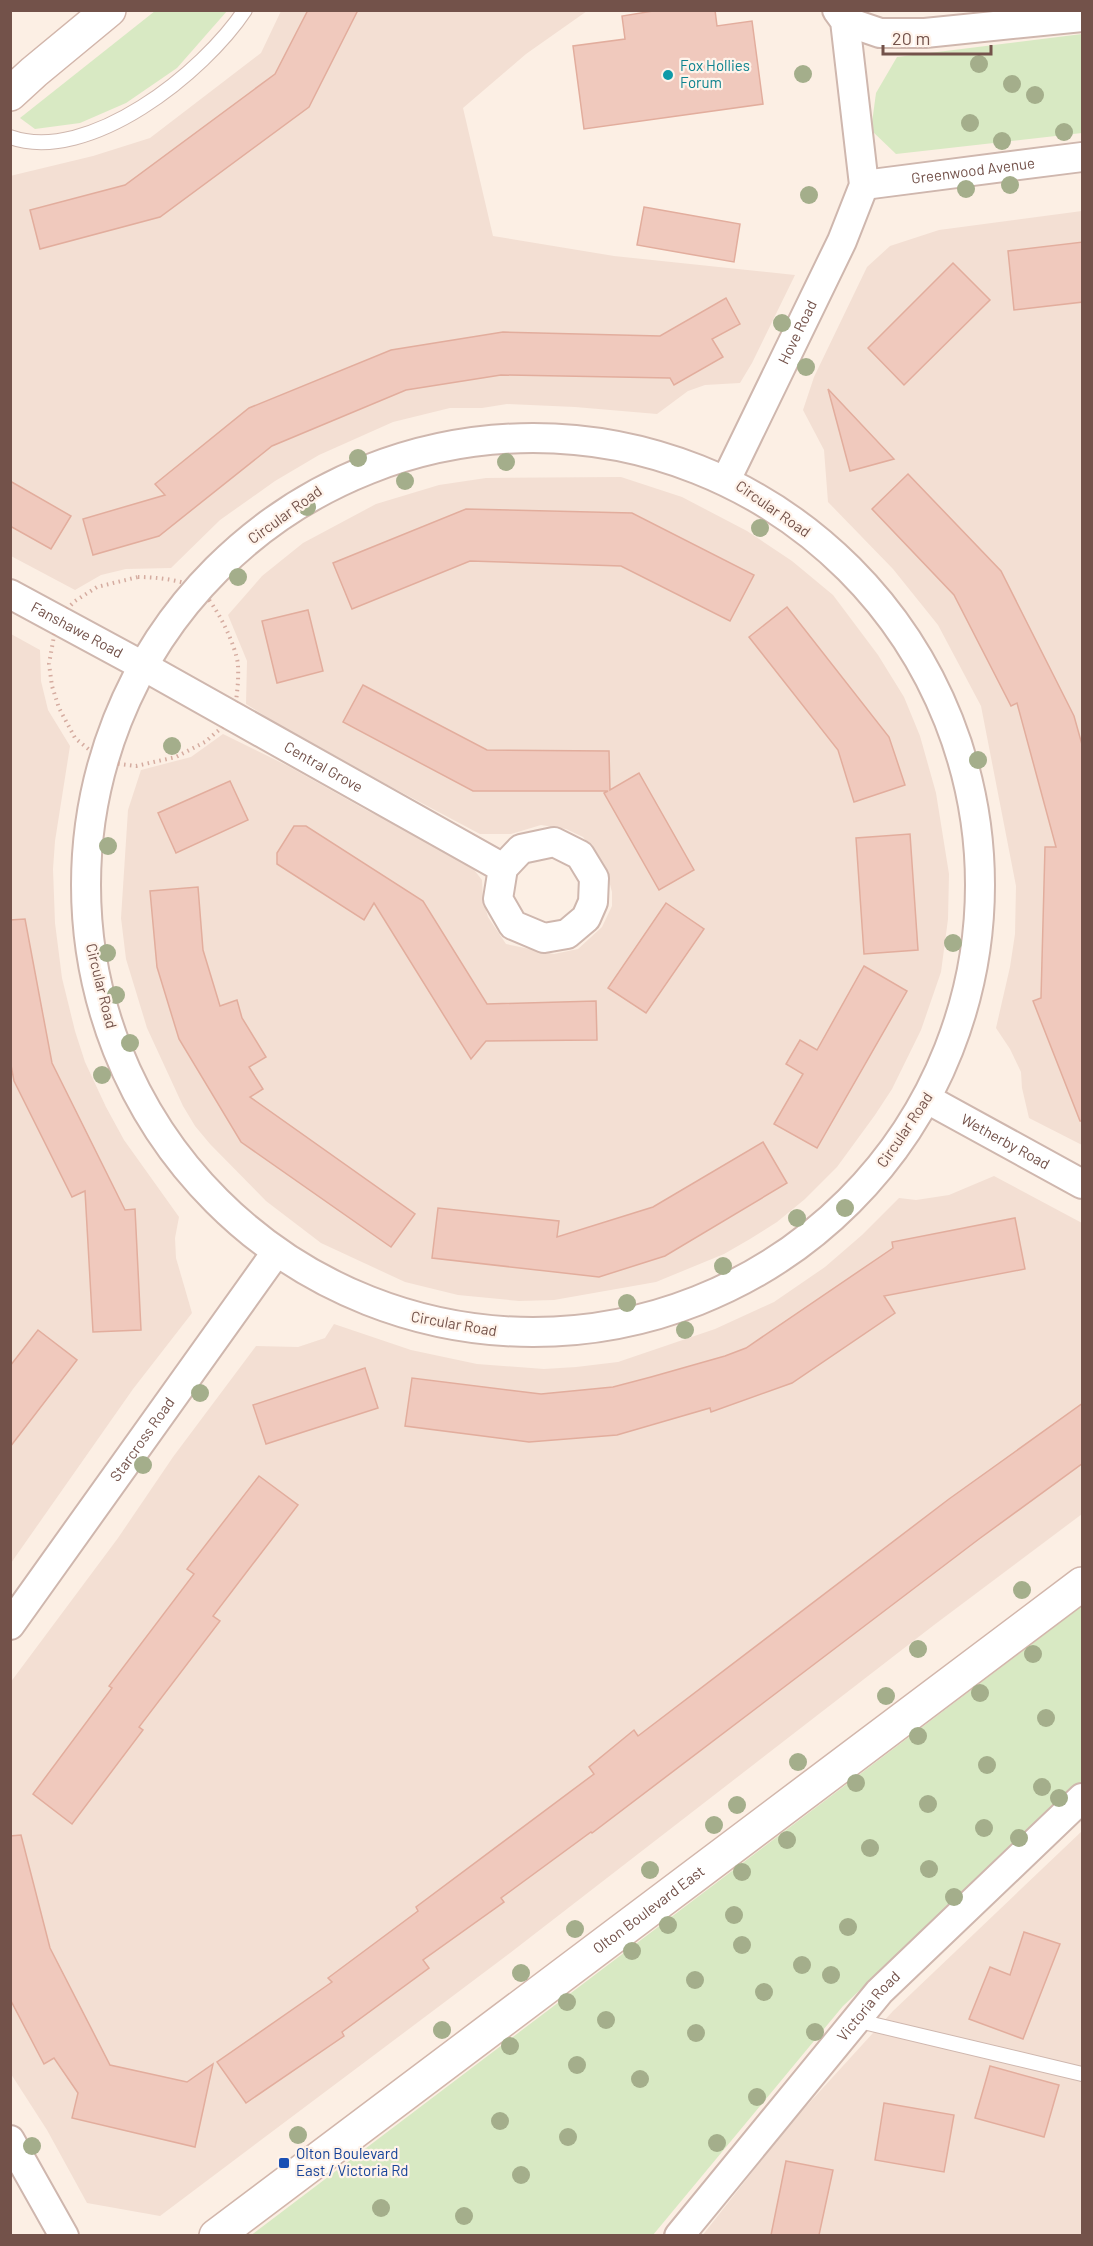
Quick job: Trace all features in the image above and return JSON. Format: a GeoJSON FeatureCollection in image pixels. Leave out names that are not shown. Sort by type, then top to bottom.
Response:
{"type":"FeatureCollection","features":[{"type":"Feature","properties":{"kind":"main road"},"geometry":{"type":"LineString","coordinates":[[10,94],[109,10]]}},
{"type":"Feature","properties":{"kind":"main road","name":"Olton Boulevard East"},"geometry":{"type":"LineString","coordinates":[[216,2235],[1083,1584]]}},
{"type":"Feature","properties":{"kind":"street"},"geometry":{"type":"LineString","coordinates":[[841,16],[880,33],[926,33],[1083,17]]}},
{"type":"Feature","properties":{"kind":"street"},"geometry":{"type":"LineString","coordinates":[[841,16],[864,185]]}},
{"type":"Feature","properties":{"kind":"street","name":"Greenwood Avenue"},"geometry":{"type":"LineString","coordinates":[[864,185],[1083,157]]}},
{"type":"Feature","properties":{"kind":"street","name":"Hove Road"},"geometry":{"type":"LineString","coordinates":[[727,478],[842,241],[864,185]]}},
{"type":"Feature","properties":{"kind":"street","name":"Circular Road"},"geometry":{"type":"LineString","coordinates":[[492,438],[599,438],[652,449],[727,478],[797,522],[867,586],[905,637],[936,691],[959,755],[976,819],[982,894],[974,970],[951,1046],[929,1100],[879,1169],[839,1216],[797,1248],[742,1281],[689,1303],[621,1322],[561,1334],[492,1332],[415,1319],[329,1286],[275,1254],[240,1226],[199,1181],[150,1121],[117,1050],[89,947],[86,877],[96,783],[120,720],[145,667],[178,618],[200,591],[256,532],[301,500],[339,478],[382,460],[420,449],[492,438]]}},
{"type":"Feature","properties":{"kind":"street","name":"Fanshawe Road"},"geometry":{"type":"LineString","coordinates":[[10,594],[145,667]]}},
{"type":"Feature","properties":{"kind":"street","name":"Central Grove"},"geometry":{"type":"LineString","coordinates":[[145,667],[503,868]]}},
{"type":"Feature","properties":{"kind":"street","name":"Wetherby Road"},"geometry":{"type":"LineString","coordinates":[[929,1100],[1083,1184]]}},
{"type":"Feature","properties":{"kind":"street","name":"Starcross Road"},"geometry":{"type":"LineString","coordinates":[[10,1625],[275,1254]]}},
{"type":"Feature","properties":{"kind":"street","name":"Victoria Road"},"geometry":{"type":"LineString","coordinates":[[679,2235],[879,1992],[1083,1798]]}},
{"type":"Feature","properties":{"kind":"street"},"geometry":{"type":"LineString","coordinates":[[10,2140],[64,2235]]}},
{"type":"Feature","properties":{"kind":"lane"},"geometry":{"type":"LineString","coordinates":[[10,137],[27,143],[76,139],[134,112],[188,75],[233,29],[245,10]]}},
{"type":"Feature","properties":{"kind":"lane"},"geometry":{"type":"LineString","coordinates":[[855,2020],[1083,2074]]}},
{"type":"Feature","properties":{"kind":"shaded area"},"geometry":{"type":"Polygon","coordinates":[[[281,11],[587,11],[526,54],[463,108],[493,236],[614,256],[795,275],[740,383],[705,385],[688,391],[657,414],[507,404],[482,408],[450,408],[393,422],[319,455],[275,481],[220,520],[171,568],[126,569],[101,575],[75,590],[11,556],[10,176],[93,156],[150,138],[261,53],[281,11]]]}},
{"type":"Feature","properties":{"kind":"shaded area"},"geometry":{"type":"Polygon","coordinates":[[[1082,211],[1082,1145],[1029,1118],[1021,1072],[996,1028],[1015,934],[1016,886],[981,706],[938,625],[893,569],[828,502],[824,450],[803,410],[814,377],[867,267],[890,246],[939,230],[1082,211]]]}},
{"type":"Feature","properties":{"kind":"shaded area"},"geometry":{"type":"Polygon","coordinates":[[[621,477],[682,497],[747,531],[792,561],[833,595],[878,655],[904,697],[920,736],[936,793],[949,874],[948,919],[941,972],[921,1030],[892,1089],[875,1115],[837,1167],[805,1199],[777,1222],[724,1254],[656,1282],[554,1300],[519,1301],[458,1295],[405,1282],[321,1243],[266,1201],[195,1126],[183,1106],[147,1028],[126,959],[121,918],[128,810],[141,770],[191,757],[223,734],[288,766],[368,811],[464,857],[482,880],[483,899],[488,917],[506,944],[554,954],[578,949],[602,927],[612,906],[612,892],[605,866],[583,837],[566,829],[541,825],[511,834],[480,834],[301,739],[246,704],[247,661],[228,615],[262,576],[303,543],[376,504],[439,485],[486,478],[621,477]]]}},
{"type":"Feature","properties":{"kind":"shaded area"},"geometry":{"type":"Polygon","coordinates":[[[11,634],[40,650],[41,681],[48,710],[70,746],[55,841],[53,869],[55,923],[62,978],[75,1031],[85,1062],[124,1140],[179,1217],[175,1238],[176,1258],[192,1313],[133,1389],[11,1563],[11,634]]]}},
{"type":"Feature","properties":{"kind":"shaded area"},"geometry":{"type":"Polygon","coordinates":[[[994,1176],[1082,1223],[1082,1514],[934,1625],[510,1953],[160,2216],[87,2203],[47,2130],[11,2074],[10,1683],[256,1346],[298,1347],[325,1338],[334,1324],[411,1350],[477,1364],[544,1369],[618,1362],[715,1329],[774,1302],[825,1267],[862,1235],[899,1198],[916,1200],[949,1195],[994,1176]]]}},
{"type":"Feature","properties":{"kind":"shaded area"},"geometry":{"type":"Polygon","coordinates":[[[1082,1831],[1082,2235],[702,2236],[790,2124],[893,2011],[1082,1831]]]}},
{"type":"Feature","properties":{"kind":"green space"},"geometry":{"type":"Polygon","coordinates":[[[155,11],[227,11],[177,68],[126,103],[80,123],[35,129],[20,118],[155,11]]]}},
{"type":"Feature","properties":{"kind":"green space"},"geometry":{"type":"Polygon","coordinates":[[[1082,34],[1082,133],[896,154],[871,130],[876,93],[897,57],[1082,34]]]}},
{"type":"Feature","properties":{"kind":"green space"},"geometry":{"type":"Polygon","coordinates":[[[1082,1606],[1082,1782],[843,2006],[653,2235],[250,2236],[1082,1606]]]}},
{"type":"Feature","properties":{"kind":"building"},"geometry":{"type":"Polygon","coordinates":[[[308,10],[358,10],[309,107],[160,217],[40,249],[30,210],[125,185],[275,74],[308,10]]]}},
{"type":"Feature","properties":{"kind":"building","name":"Fox Hollies Forum"},"geometry":{"type":"Polygon","coordinates":[[[659,10],[715,10],[717,26],[752,21],[763,104],[584,129],[573,46],[625,39],[622,16],[659,10]]]}},
{"type":"Feature","properties":{"kind":"building"},"geometry":{"type":"Polygon","coordinates":[[[644,207],[740,224],[734,262],[637,245],[644,207]]]}},
{"type":"Feature","properties":{"kind":"building"},"geometry":{"type":"Polygon","coordinates":[[[1083,242],[1083,302],[1014,310],[1008,251],[1083,242]]]}},
{"type":"Feature","properties":{"kind":"building"},"geometry":{"type":"Polygon","coordinates":[[[953,263],[990,300],[904,385],[868,348],[953,263]]]}},
{"type":"Feature","properties":{"kind":"building"},"geometry":{"type":"Polygon","coordinates":[[[726,298],[740,324],[712,339],[723,357],[674,385],[670,378],[501,375],[406,390],[272,446],[159,536],[93,555],[83,519],[165,495],[155,484],[249,408],[391,350],[503,332],[660,336],[726,298]]]}},
{"type":"Feature","properties":{"kind":"building"},"geometry":{"type":"Polygon","coordinates":[[[828,389],[894,459],[850,471],[828,389]]]}},
{"type":"Feature","properties":{"kind":"building"},"geometry":{"type":"Polygon","coordinates":[[[908,474],[1001,571],[1074,716],[1083,748],[1083,1121],[1080,1121],[1033,1001],[1041,998],[1045,847],[1056,847],[1017,703],[1011,706],[954,595],[872,509],[908,474]]]}},
{"type":"Feature","properties":{"kind":"building"},"geometry":{"type":"Polygon","coordinates":[[[10,481],[71,516],[51,549],[10,526],[10,481]]]}},
{"type":"Feature","properties":{"kind":"building"},"geometry":{"type":"Polygon","coordinates":[[[466,509],[632,513],[754,575],[730,621],[621,566],[470,561],[352,609],[333,563],[466,509]]]}},
{"type":"Feature","properties":{"kind":"building"},"geometry":{"type":"Polygon","coordinates":[[[787,607],[889,737],[905,785],[854,802],[838,750],[749,637],[787,607]]]}},
{"type":"Feature","properties":{"kind":"building"},"geometry":{"type":"Polygon","coordinates":[[[308,610],[323,671],[277,683],[262,621],[308,610]]]}},
{"type":"Feature","properties":{"kind":"building"},"geometry":{"type":"Polygon","coordinates":[[[363,685],[487,750],[609,751],[610,790],[639,773],[694,870],[659,890],[604,793],[608,791],[473,791],[343,722],[363,685]]]}},
{"type":"Feature","properties":{"kind":"building"},"geometry":{"type":"Polygon","coordinates":[[[230,781],[248,820],[176,853],[158,813],[230,781]]]}},
{"type":"Feature","properties":{"kind":"building"},"geometry":{"type":"Polygon","coordinates":[[[294,826],[306,826],[423,901],[487,1004],[596,1001],[597,1040],[486,1041],[471,1059],[374,903],[364,920],[277,864],[277,853],[294,826]]]}},
{"type":"Feature","properties":{"kind":"building"},"geometry":{"type":"Polygon","coordinates":[[[910,834],[918,950],[864,954],[856,838],[910,834]]]}},
{"type":"Feature","properties":{"kind":"building"},"geometry":{"type":"Polygon","coordinates":[[[198,887],[203,950],[220,1006],[237,1000],[242,1018],[266,1057],[249,1067],[263,1089],[250,1097],[415,1214],[391,1247],[241,1142],[179,1039],[157,967],[150,891],[198,887]]]}},
{"type":"Feature","properties":{"kind":"building"},"geometry":{"type":"Polygon","coordinates":[[[666,903],[704,929],[646,1013],[608,988],[666,903]]]}},
{"type":"Feature","properties":{"kind":"building"},"geometry":{"type":"Polygon","coordinates":[[[25,919],[52,1063],[125,1210],[135,1209],[141,1330],[93,1332],[85,1191],[72,1197],[14,1081],[10,1060],[10,920],[25,919]]]}},
{"type":"Feature","properties":{"kind":"building"},"geometry":{"type":"Polygon","coordinates":[[[864,966],[907,991],[817,1148],[774,1124],[803,1074],[786,1064],[800,1040],[817,1050],[864,966]]]}},
{"type":"Feature","properties":{"kind":"building"},"geometry":{"type":"Polygon","coordinates":[[[763,1142],[787,1183],[665,1256],[599,1277],[432,1258],[438,1208],[559,1221],[557,1237],[653,1207],[763,1142]]]}},
{"type":"Feature","properties":{"kind":"building"},"geometry":{"type":"Polygon","coordinates":[[[1015,1218],[1025,1269],[884,1296],[895,1313],[792,1383],[711,1412],[710,1408],[617,1435],[529,1442],[405,1426],[412,1378],[541,1394],[613,1387],[651,1377],[746,1348],[893,1248],[892,1242],[1015,1218]]]}},
{"type":"Feature","properties":{"kind":"building"},"geometry":{"type":"Polygon","coordinates":[[[38,1330],[77,1360],[10,1447],[10,1366],[38,1330]]]}},
{"type":"Feature","properties":{"kind":"building"},"geometry":{"type":"Polygon","coordinates":[[[365,1368],[378,1408],[266,1444],[253,1405],[365,1368]]]}},
{"type":"Feature","properties":{"kind":"building"},"geometry":{"type":"Polygon","coordinates":[[[1083,1403],[1083,1463],[979,1539],[592,1833],[501,1898],[504,1902],[423,1960],[429,1968],[342,2032],[344,2036],[246,2103],[217,2062],[332,1982],[328,1978],[418,1911],[416,1907],[594,1774],[589,1767],[634,1730],[638,1736],[949,1499],[1083,1403]]]}},
{"type":"Feature","properties":{"kind":"building"},"geometry":{"type":"Polygon","coordinates":[[[259,1476],[298,1505],[213,1616],[220,1621],[139,1727],[143,1730],[72,1824],[33,1794],[112,1688],[109,1686],[194,1574],[187,1569],[259,1476]]]}},
{"type":"Feature","properties":{"kind":"building"},"geometry":{"type":"Polygon","coordinates":[[[21,1835],[50,1948],[110,2065],[187,2082],[213,2064],[195,2147],[72,2118],[78,2093],[54,2058],[44,2064],[10,1999],[10,1836],[21,1835]]]}},
{"type":"Feature","properties":{"kind":"building"},"geometry":{"type":"Polygon","coordinates":[[[1024,1932],[1060,1944],[1023,2039],[969,2019],[990,1967],[1010,1975],[1024,1932]]]}},
{"type":"Feature","properties":{"kind":"building"},"geometry":{"type":"Polygon","coordinates":[[[990,2066],[1059,2085],[1044,2137],[975,2118],[990,2066]]]}},
{"type":"Feature","properties":{"kind":"building"},"geometry":{"type":"Polygon","coordinates":[[[884,2103],[954,2115],[944,2172],[875,2160],[884,2103]]]}},
{"type":"Feature","properties":{"kind":"building"},"geometry":{"type":"Polygon","coordinates":[[[786,2161],[833,2170],[819,2235],[771,2235],[786,2161]]]}},
{"type":"Feature","properties":{"kind":"place","name":"Fox Hollies Forum"},"geometry":{"type":"Point","coordinates":[668,75]}},
{"type":"Feature","properties":{"kind":"place","name":"Olton Boulevard East / Victoria Rd"},"geometry":{"type":"Point","coordinates":[284,2163]}}]}
